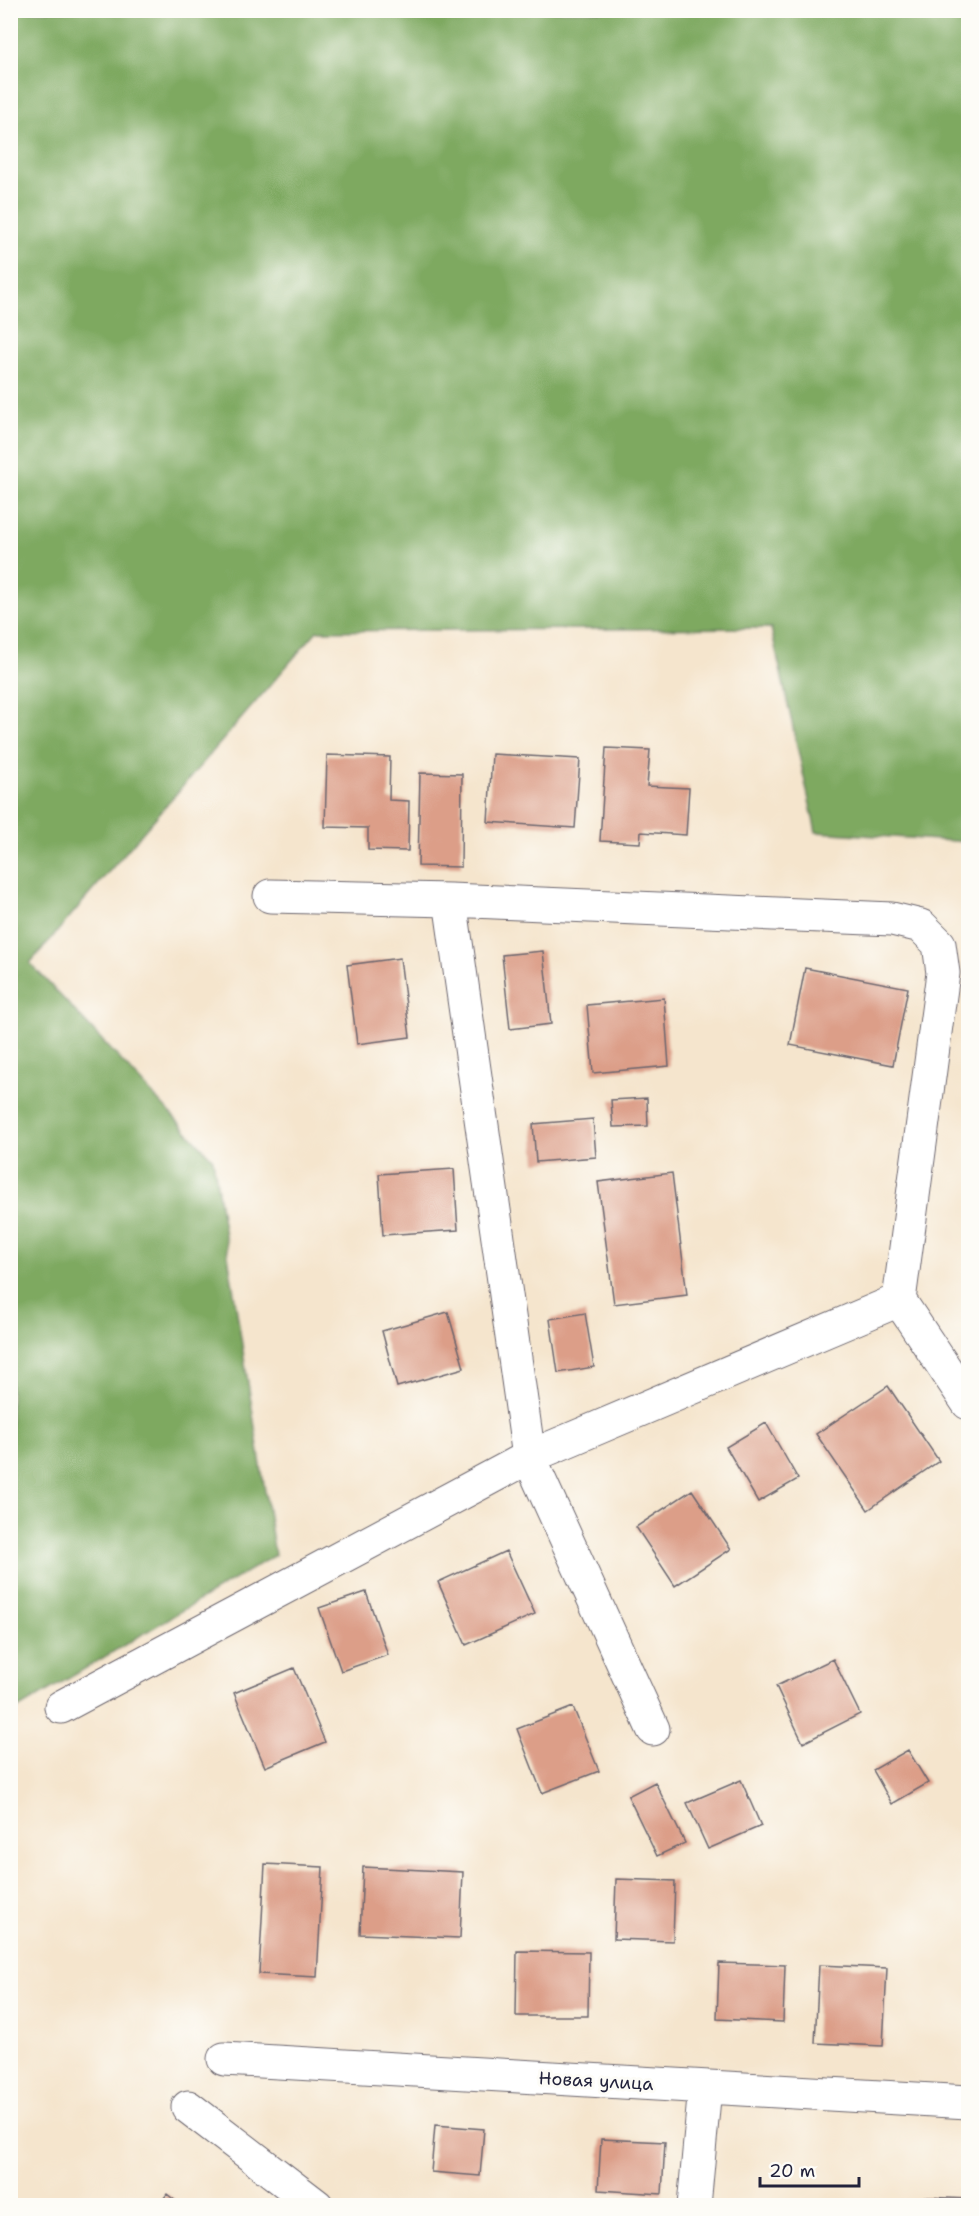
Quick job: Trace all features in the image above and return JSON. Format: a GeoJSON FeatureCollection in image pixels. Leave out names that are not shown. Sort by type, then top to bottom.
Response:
{"type":"FeatureCollection","features":[{"type":"Feature","properties":{"kind":"street"},"geometry":{"type":"LineString","coordinates":[[270,896],[450,900],[892,919],[921,926],[939,944],[943,974],[899,1300],[969,1402]]}},
{"type":"Feature","properties":{"kind":"street"},"geometry":{"type":"LineString","coordinates":[[450,900],[529,1457],[653,1729]]}},
{"type":"Feature","properties":{"kind":"street"},"geometry":{"type":"LineString","coordinates":[[62,1707],[529,1457],[899,1300]]}},
{"type":"Feature","properties":{"kind":"street","name":"Новая улица"},"geometry":{"type":"LineString","coordinates":[[224,2059],[969,2102]]}},
{"type":"Feature","properties":{"kind":"street"},"geometry":{"type":"LineString","coordinates":[[694,2205],[705,2087]]}},
{"type":"Feature","properties":{"kind":"street"},"geometry":{"type":"LineString","coordinates":[[188,2107],[317,2205]]}},
{"type":"Feature","properties":{"kind":"green space"},"geometry":{"type":"Polygon","coordinates":[[[10,11],[968,11],[968,842],[816,832],[771,628],[317,631],[30,963],[213,1159],[275,1555],[11,1713],[10,11]]]}},
{"type":"Feature","properties":{"kind":"building"},"geometry":{"type":"Polygon","coordinates":[[[606,748],[650,750],[647,786],[689,788],[686,835],[641,832],[640,843],[600,841],[606,748]]]}},
{"type":"Feature","properties":{"kind":"building"},"geometry":{"type":"Polygon","coordinates":[[[492,754],[580,759],[575,828],[488,822],[492,754]]]}},
{"type":"Feature","properties":{"kind":"building"},"geometry":{"type":"Polygon","coordinates":[[[327,755],[390,757],[389,800],[409,801],[408,851],[368,850],[368,828],[325,827],[327,755]]]}},
{"type":"Feature","properties":{"kind":"building"},"geometry":{"type":"Polygon","coordinates":[[[420,773],[462,774],[461,867],[418,866],[420,773]]]}},
{"type":"Feature","properties":{"kind":"building"},"geometry":{"type":"Polygon","coordinates":[[[543,951],[551,1024],[510,1029],[502,955],[543,951]]]}},
{"type":"Feature","properties":{"kind":"building"},"geometry":{"type":"Polygon","coordinates":[[[400,958],[410,1037],[357,1044],[347,965],[400,958]]]}},
{"type":"Feature","properties":{"kind":"building"},"geometry":{"type":"Polygon","coordinates":[[[805,968],[908,988],[893,1065],[790,1045],[805,968]]]}},
{"type":"Feature","properties":{"kind":"building"},"geometry":{"type":"Polygon","coordinates":[[[664,998],[669,1066],[593,1073],[587,1005],[664,998]]]}},
{"type":"Feature","properties":{"kind":"building"},"geometry":{"type":"Polygon","coordinates":[[[647,1098],[648,1126],[613,1127],[611,1100],[647,1098]]]}},
{"type":"Feature","properties":{"kind":"building"},"geometry":{"type":"Polygon","coordinates":[[[593,1119],[596,1157],[536,1162],[533,1124],[593,1119]]]}},
{"type":"Feature","properties":{"kind":"building"},"geometry":{"type":"Polygon","coordinates":[[[454,1169],[458,1230],[383,1235],[379,1174],[454,1169]]]}},
{"type":"Feature","properties":{"kind":"building"},"geometry":{"type":"Polygon","coordinates":[[[672,1173],[687,1295],[614,1304],[598,1182],[672,1173]]]}},
{"type":"Feature","properties":{"kind":"building"},"geometry":{"type":"Polygon","coordinates":[[[448,1312],[464,1368],[397,1387],[382,1331],[448,1312]]]}},
{"type":"Feature","properties":{"kind":"building"},"geometry":{"type":"Polygon","coordinates":[[[585,1313],[594,1367],[558,1373],[550,1319],[585,1313]]]}},
{"type":"Feature","properties":{"kind":"building"},"geometry":{"type":"Polygon","coordinates":[[[888,1386],[939,1461],[868,1510],[816,1434],[888,1386]]]}},
{"type":"Feature","properties":{"kind":"building"},"geometry":{"type":"Polygon","coordinates":[[[766,1423],[798,1479],[758,1502],[726,1447],[766,1423]]]}},
{"type":"Feature","properties":{"kind":"building"},"geometry":{"type":"Polygon","coordinates":[[[692,1490],[731,1549],[675,1586],[636,1527],[692,1490]]]}},
{"type":"Feature","properties":{"kind":"building"},"geometry":{"type":"Polygon","coordinates":[[[506,1551],[535,1614],[466,1645],[438,1582],[506,1551]]]}},
{"type":"Feature","properties":{"kind":"building"},"geometry":{"type":"Polygon","coordinates":[[[366,1592],[388,1655],[341,1671],[319,1608],[366,1592]]]}},
{"type":"Feature","properties":{"kind":"building"},"geometry":{"type":"Polygon","coordinates":[[[833,1659],[860,1714],[803,1743],[776,1686],[833,1659]]]}},
{"type":"Feature","properties":{"kind":"building"},"geometry":{"type":"Polygon","coordinates":[[[294,1668],[325,1742],[265,1767],[234,1693],[294,1668]]]}},
{"type":"Feature","properties":{"kind":"building"},"geometry":{"type":"Polygon","coordinates":[[[573,1707],[599,1771],[542,1793],[517,1729],[573,1707]]]}},
{"type":"Feature","properties":{"kind":"building"},"geometry":{"type":"Polygon","coordinates":[[[908,1750],[928,1783],[892,1804],[873,1770],[908,1750]]]}},
{"type":"Feature","properties":{"kind":"building"},"geometry":{"type":"Polygon","coordinates":[[[741,1780],[761,1826],[708,1849],[687,1803],[741,1780]]]}},
{"type":"Feature","properties":{"kind":"building"},"geometry":{"type":"Polygon","coordinates":[[[655,1782],[685,1843],[657,1856],[628,1796],[655,1782]]]}},
{"type":"Feature","properties":{"kind":"building"},"geometry":{"type":"Polygon","coordinates":[[[265,1864],[323,1867],[317,1977],[259,1974],[265,1864]]]}},
{"type":"Feature","properties":{"kind":"building"},"geometry":{"type":"Polygon","coordinates":[[[363,1867],[463,1872],[460,1938],[360,1934],[363,1867]]]}},
{"type":"Feature","properties":{"kind":"building"},"geometry":{"type":"Polygon","coordinates":[[[616,1879],[675,1881],[673,1941],[614,1939],[616,1879]]]}},
{"type":"Feature","properties":{"kind":"building"},"geometry":{"type":"Polygon","coordinates":[[[517,1951],[589,1952],[588,2016],[516,2016],[517,1951]]]}},
{"type":"Feature","properties":{"kind":"building"},"geometry":{"type":"Polygon","coordinates":[[[719,1963],[785,1965],[783,2022],[717,2019],[719,1963]]]}},
{"type":"Feature","properties":{"kind":"building"},"geometry":{"type":"Polygon","coordinates":[[[819,1965],[887,1968],[883,2046],[815,2043],[819,1965]]]}},
{"type":"Feature","properties":{"kind":"building"},"geometry":{"type":"Polygon","coordinates":[[[435,2125],[484,2129],[480,2176],[431,2172],[435,2125]]]}},
{"type":"Feature","properties":{"kind":"building"},"geometry":{"type":"Polygon","coordinates":[[[601,2139],[665,2142],[662,2194],[598,2190],[601,2139]]]}},
{"type":"Feature","properties":{"kind":"building"},"geometry":{"type":"Polygon","coordinates":[[[167,2194],[182,2206],[158,2206],[167,2194]]]}},
{"type":"Feature","properties":{"kind":"building"},"geometry":{"type":"Polygon","coordinates":[[[925,2197],[968,2199],[968,2206],[925,2206],[925,2197]]]}}]}
